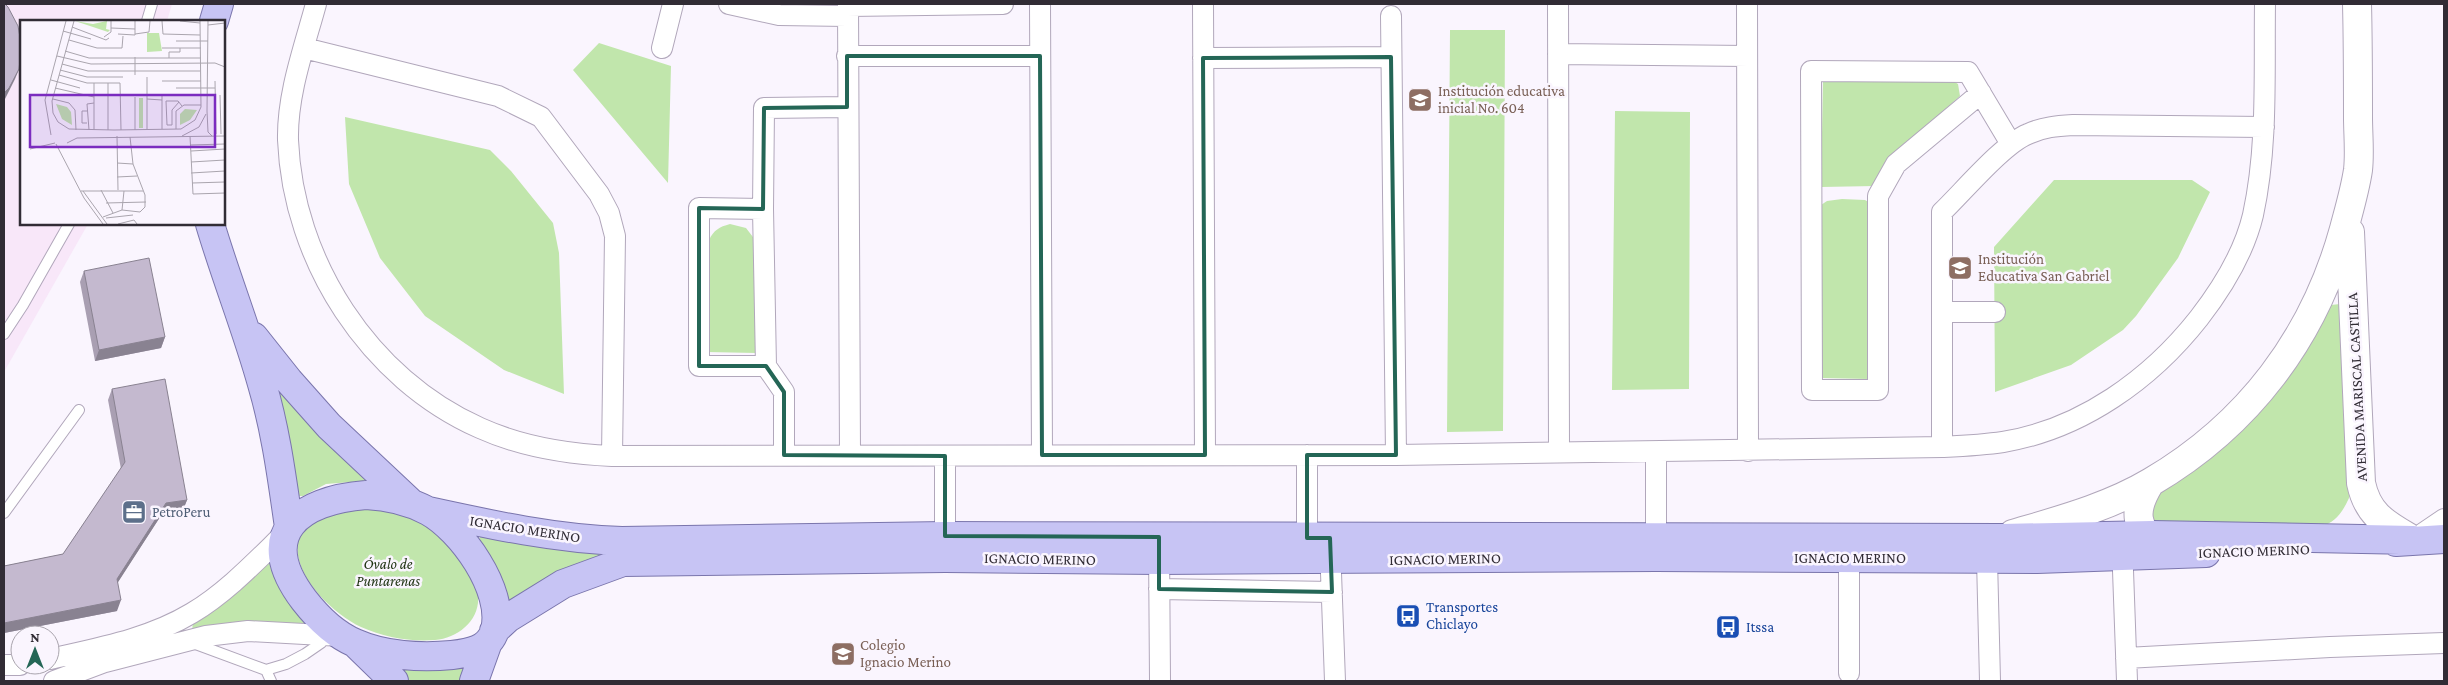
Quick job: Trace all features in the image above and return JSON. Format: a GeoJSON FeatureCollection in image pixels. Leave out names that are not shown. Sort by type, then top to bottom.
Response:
{"type":"FeatureCollection","features":[{"type":"Feature","properties":{"kind":"main road"},"geometry":{"type":"LineString","coordinates":[[214,20],[219,4]]}},
{"type":"Feature","properties":{"kind":"main road","name":"AVENIDA MARISCAL CASTILLA"},"geometry":{"type":"LineString","coordinates":[[1994,548],[2093,509],[2150,482],[2179,464],[2236,417],[2275,373],[2293,349],[2332,266],[2349,211],[2358,170],[2358,4]]}},
{"type":"Feature","properties":{"kind":"main road","name":"AVENIDA MARISCAL CASTILLA"},"geometry":{"type":"LineString","coordinates":[[2349,211],[2361,483],[2368,506],[2376,516],[2413,540]]}},
{"type":"Feature","properties":{"kind":"main road"},"geometry":{"type":"LineString","coordinates":[[210,225],[262,383],[271,419],[287,530],[283,552],[292,584],[317,616],[394,681]]}},
{"type":"Feature","properties":{"kind":"main road"},"geometry":{"type":"LineString","coordinates":[[238,313],[289,381],[329,426],[421,508],[456,534],[475,558],[493,596],[496,615],[491,636],[474,681]]}},
{"type":"Feature","properties":{"kind":"main road"},"geometry":{"type":"LineString","coordinates":[[2137,546],[2140,500],[2150,482]]}},
{"type":"Feature","properties":{"kind":"main road","name":"IGNACIO MERINO"},"geometry":{"type":"LineString","coordinates":[[287,530],[296,518],[310,508],[328,501],[352,496],[380,496],[421,508],[531,531],[594,540],[945,536],[1159,549]]}},
{"type":"Feature","properties":{"kind":"main road"},"geometry":{"type":"LineString","coordinates":[[1159,549],[1656,536],[1994,548],[2444,539]]}},
{"type":"Feature","properties":{"kind":"main road","name":"IGNACIO MERINO"},"geometry":{"type":"LineString","coordinates":[[1323,546],[1849,558],[1994,548]]}},
{"type":"Feature","properties":{"kind":"main road","name":"IGNACIO MERINO"},"geometry":{"type":"LineString","coordinates":[[341,638],[380,651],[426,656],[470,653],[479,650],[508,618],[563,584],[623,562],[945,558],[1159,549]]}},
{"type":"Feature","properties":{"kind":"street"},"geometry":{"type":"LineString","coordinates":[[316,4],[291,108],[288,138],[290,169],[304,223],[320,270],[335,299],[380,357],[410,385],[478,428],[516,442],[551,451],[612,456],[1396,455],[1942,447],[2004,442],[2062,424],[2095,409],[2123,392],[2148,373],[2173,350],[2216,297],[2245,242],[2259,185],[2264,127],[2265,4]]}},
{"type":"Feature","properties":{"kind":"street"},"geometry":{"type":"LineString","coordinates":[[662,48],[673,4]]}},
{"type":"Feature","properties":{"kind":"street"},"geometry":{"type":"LineString","coordinates":[[729,4],[779,15],[848,9],[1003,4]]}},
{"type":"Feature","properties":{"kind":"street"},"geometry":{"type":"LineString","coordinates":[[1040,4],[1042,455]]}},
{"type":"Feature","properties":{"kind":"street"},"geometry":{"type":"LineString","coordinates":[[1203,4],[1204,455]]}},
{"type":"Feature","properties":{"kind":"street"},"geometry":{"type":"LineString","coordinates":[[1558,4],[1559,452]]}},
{"type":"Feature","properties":{"kind":"street"},"geometry":{"type":"LineString","coordinates":[[1747,4],[1748,451]]}},
{"type":"Feature","properties":{"kind":"street"},"geometry":{"type":"LineString","coordinates":[[848,9],[850,455]]}},
{"type":"Feature","properties":{"kind":"street"},"geometry":{"type":"LineString","coordinates":[[1391,16],[1396,455]]}},
{"type":"Feature","properties":{"kind":"street"},"geometry":{"type":"LineString","coordinates":[[304,48],[498,96],[519,104],[540,117],[593,186],[609,213],[615,236],[612,456]]}},
{"type":"Feature","properties":{"kind":"street"},"geometry":{"type":"LineString","coordinates":[[1558,54],[1747,56]]}},
{"type":"Feature","properties":{"kind":"street"},"geometry":{"type":"LineString","coordinates":[[847,56],[1040,56]]}},
{"type":"Feature","properties":{"kind":"street"},"geometry":{"type":"LineString","coordinates":[[1203,58],[1392,57]]}},
{"type":"Feature","properties":{"kind":"street"},"geometry":{"type":"LineString","coordinates":[[1981,94],[1896,164],[1878,196],[1878,390],[1812,390],[1811,71],[1968,72],[2011,144]]}},
{"type":"Feature","properties":{"kind":"street"},"geometry":{"type":"LineString","coordinates":[[784,455],[784,392],[766,366],[763,209],[764,108],[847,107]]}},
{"type":"Feature","properties":{"kind":"street"},"geometry":{"type":"LineString","coordinates":[[1942,447],[1942,212],[2011,144],[2026,134],[2045,127],[2073,125],[2264,127]]}},
{"type":"Feature","properties":{"kind":"street"},"geometry":{"type":"LineString","coordinates":[[763,209],[699,208],[699,366],[766,366]]}},
{"type":"Feature","properties":{"kind":"street"},"geometry":{"type":"LineString","coordinates":[[1942,312],[1995,312]]}},
{"type":"Feature","properties":{"kind":"street"},"geometry":{"type":"LineString","coordinates":[[1656,452],[1656,536]]}},
{"type":"Feature","properties":{"kind":"street"},"geometry":{"type":"LineString","coordinates":[[1307,455],[1332,592],[1335,681]]}},
{"type":"Feature","properties":{"kind":"street"},"geometry":{"type":"LineString","coordinates":[[945,456],[945,536]]}},
{"type":"Feature","properties":{"kind":"street"},"geometry":{"type":"LineString","coordinates":[[2413,540],[2444,519]]}},
{"type":"Feature","properties":{"kind":"street"},"geometry":{"type":"LineString","coordinates":[[60,656],[149,634],[192,613],[246,570],[287,530]]}},
{"type":"Feature","properties":{"kind":"street"},"geometry":{"type":"LineString","coordinates":[[2127,681],[2126,658],[2137,546]]}},
{"type":"Feature","properties":{"kind":"street"},"geometry":{"type":"LineString","coordinates":[[1990,681],[1994,548]]}},
{"type":"Feature","properties":{"kind":"street"},"geometry":{"type":"LineString","coordinates":[[1159,549],[1160,681]]}},
{"type":"Feature","properties":{"kind":"street"},"geometry":{"type":"LineString","coordinates":[[1849,558],[1849,673]]}},
{"type":"Feature","properties":{"kind":"street"},"geometry":{"type":"LineString","coordinates":[[1159,589],[1332,592]]}},
{"type":"Feature","properties":{"kind":"street"},"geometry":{"type":"LineString","coordinates":[[54,681],[105,662],[206,636],[248,631],[341,638]]}},
{"type":"Feature","properties":{"kind":"street"},"geometry":{"type":"LineString","coordinates":[[2126,658],[2444,643]]}},
{"type":"Feature","properties":{"kind":"lane"},"geometry":{"type":"LineString","coordinates":[[147,20],[152,4]]}},
{"type":"Feature","properties":{"kind":"lane"},"geometry":{"type":"LineString","coordinates":[[4,334],[68,225]]}},
{"type":"Feature","properties":{"kind":"lane"},"geometry":{"type":"LineString","coordinates":[[4,513],[79,410]]}},
{"type":"Feature","properties":{"kind":"lane"},"geometry":{"type":"LineString","coordinates":[[187,642],[266,670],[286,664],[306,654],[321,643],[341,638]]}},
{"type":"Feature","properties":{"kind":"lane"},"geometry":{"type":"LineString","coordinates":[[266,670],[271,681]]}},
{"type":"Feature","properties":{"kind":"highlighted area"},"geometry":{"type":"Polygon","coordinates":[[[847,56],[1040,56],[1042,455],[1205,455],[1203,58],[1391,57],[1396,455],[1307,455],[1307,538],[1330,538],[1332,592],[1159,589],[1159,537],[945,536],[945,456],[784,455],[784,392],[766,366],[699,366],[699,208],[763,209],[764,108],[847,107],[847,56]]]}},
{"type":"Feature","properties":{"kind":"shaded area"},"geometry":{"type":"Polygon","coordinates":[[[4,4],[172,4],[167,20],[20,20],[20,225],[87,225],[4,372],[4,4]]]}},
{"type":"Feature","properties":{"kind":"green space"},"geometry":{"type":"Polygon","coordinates":[[[1450,30],[1505,30],[1503,431],[1447,432],[1450,30]]]}},
{"type":"Feature","properties":{"kind":"green space"},"geometry":{"type":"Polygon","coordinates":[[[599,43],[671,66],[668,183],[573,70],[599,43]]]}},
{"type":"Feature","properties":{"kind":"green space"},"geometry":{"type":"Polygon","coordinates":[[[1823,81],[1953,81],[1958,84],[1960,96],[1884,164],[1875,186],[1821,187],[1823,81]]]}},
{"type":"Feature","properties":{"kind":"green space"},"geometry":{"type":"Polygon","coordinates":[[[1615,111],[1690,112],[1689,389],[1612,390],[1615,111]]]}},
{"type":"Feature","properties":{"kind":"green space"},"geometry":{"type":"Polygon","coordinates":[[[345,117],[490,150],[511,171],[553,223],[559,253],[564,394],[504,370],[425,316],[380,258],[349,184],[345,117]]]}},
{"type":"Feature","properties":{"kind":"green space"},"geometry":{"type":"Polygon","coordinates":[[[2054,180],[2192,180],[2210,192],[2178,258],[2136,316],[2123,330],[2071,365],[1995,392],[1994,247],[2054,180]]]}},
{"type":"Feature","properties":{"kind":"green space"},"geometry":{"type":"Polygon","coordinates":[[[1842,199],[1865,200],[1872,204],[1867,231],[1869,379],[1821,378],[1821,205],[1827,201],[1842,199]]]}},
{"type":"Feature","properties":{"kind":"green space"},"geometry":{"type":"Polygon","coordinates":[[[730,224],[746,228],[756,241],[757,353],[706,352],[709,240],[717,229],[730,224]]]}},
{"type":"Feature","properties":{"kind":"green space"},"geometry":{"type":"Polygon","coordinates":[[[2340,304],[2348,322],[2349,498],[2338,516],[2320,527],[2156,524],[2151,517],[2151,502],[2325,309],[2331,305],[2340,304]]]}},
{"type":"Feature","properties":{"kind":"green space"},"geometry":{"type":"Polygon","coordinates":[[[284,391],[369,479],[326,484],[303,496],[297,496],[275,397],[279,392],[284,391]]]}},
{"type":"Feature","properties":{"kind":"green space","name":"Óvalo de Puntarenas"},"geometry":{"type":"Polygon","coordinates":[[[380,506],[436,532],[452,546],[475,583],[478,599],[477,608],[468,624],[453,635],[435,640],[416,640],[397,638],[370,631],[346,618],[331,606],[317,592],[306,576],[299,559],[298,543],[304,527],[320,513],[339,509],[380,506]]]}},
{"type":"Feature","properties":{"kind":"green space"},"geometry":{"type":"Polygon","coordinates":[[[481,533],[618,547],[507,609],[491,560],[479,540],[481,533]]]}},
{"type":"Feature","properties":{"kind":"green space"},"geometry":{"type":"Polygon","coordinates":[[[272,553],[321,625],[192,630],[193,623],[272,553]]]}},
{"type":"Feature","properties":{"kind":"green space"},"geometry":{"type":"Polygon","coordinates":[[[394,663],[466,663],[466,681],[403,681],[394,663]]]}},
{"type":"Feature","properties":{"kind":"building"},"geometry":{"type":"Polygon","coordinates":[[[5,4],[18,26],[20,60],[19,69],[9,88],[4,93],[5,4]]]}},
{"type":"Feature","properties":{"kind":"building"},"geometry":{"type":"Polygon","coordinates":[[[149,258],[165,337],[99,350],[84,271],[149,258]]]}},
{"type":"Feature","properties":{"kind":"building","name":"PetroPeru"},"geometry":{"type":"Polygon","coordinates":[[[165,379],[187,500],[166,503],[117,579],[121,600],[4,623],[4,566],[63,554],[125,462],[112,389],[165,379]]]}},
{"type":"Feature","properties":{"kind":"place","name":"Institución educativa inicial No. 604"},"geometry":{"type":"Point","coordinates":[1420,100]}},
{"type":"Feature","properties":{"kind":"place","name":"Institución Educativa San Gabriel"},"geometry":{"type":"Point","coordinates":[1960,268]}},
{"type":"Feature","properties":{"kind":"place","name":"PetroPeru"},"geometry":{"type":"Point","coordinates":[134,512]}},
{"type":"Feature","properties":{"kind":"place","name":"Transportes Chiclayo"},"geometry":{"type":"Point","coordinates":[1408,616]}},
{"type":"Feature","properties":{"kind":"place","name":"Itssa"},"geometry":{"type":"Point","coordinates":[1728,627]}},
{"type":"Feature","properties":{"kind":"place","name":"Colegio Ignacio Merino"},"geometry":{"type":"Point","coordinates":[843,654]}}]}
